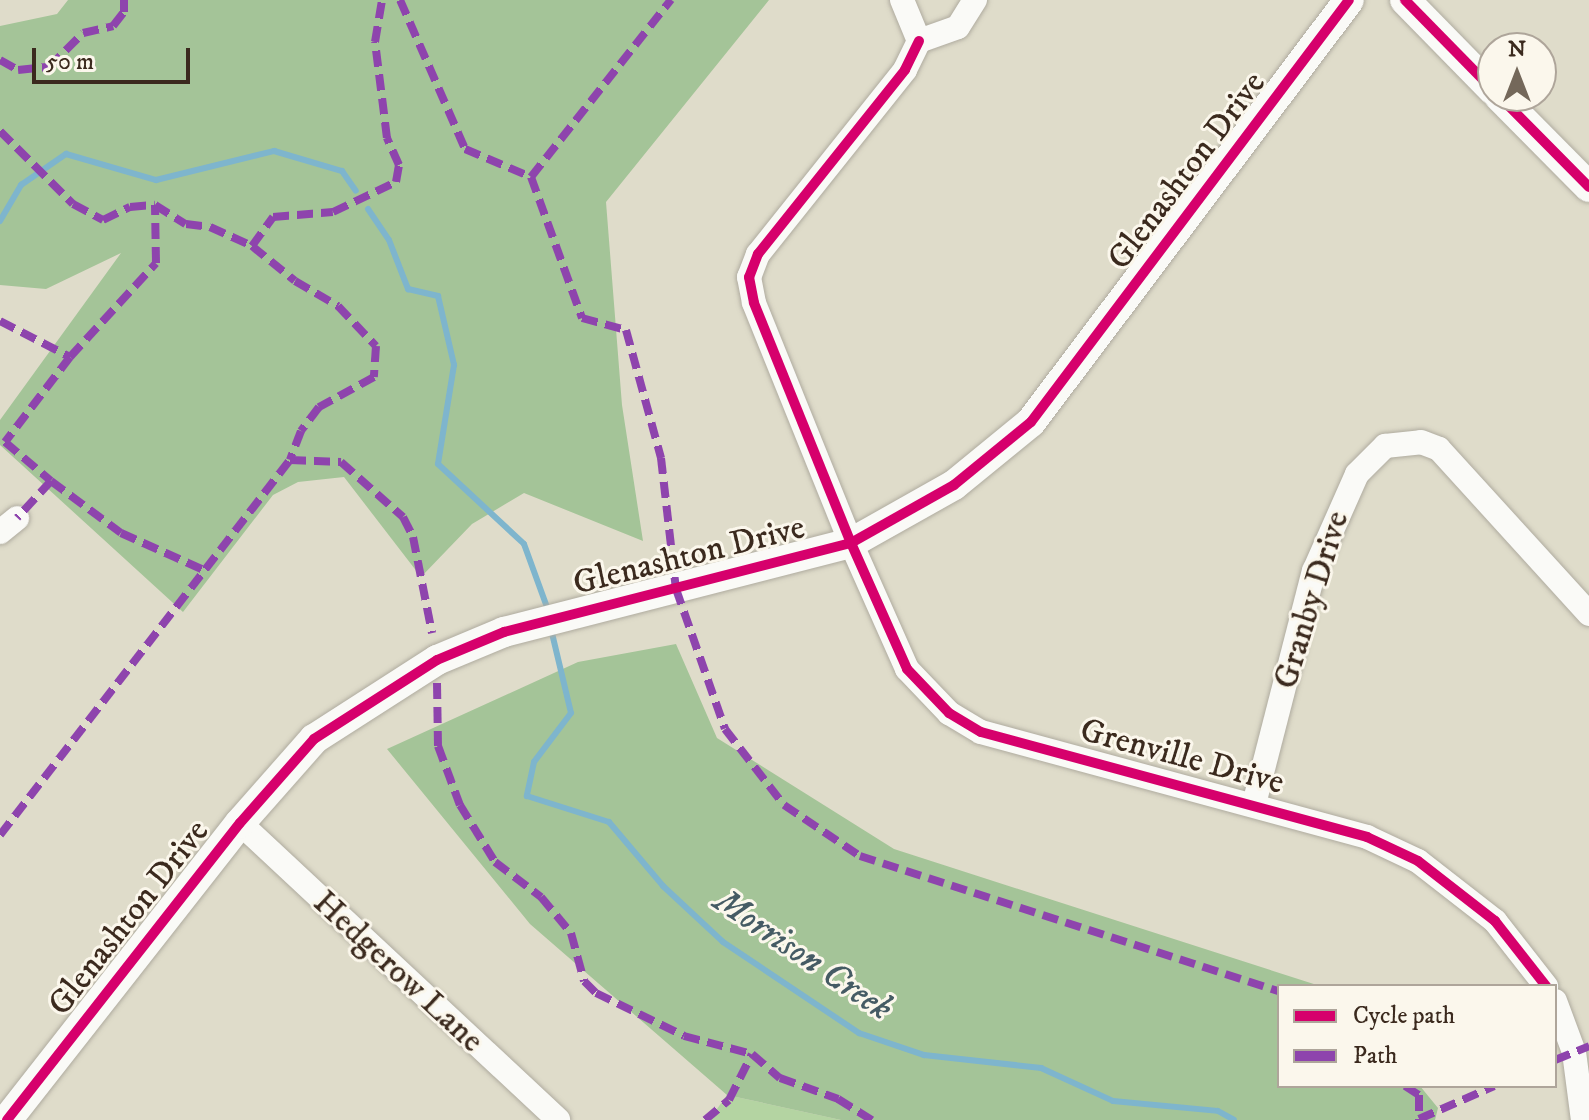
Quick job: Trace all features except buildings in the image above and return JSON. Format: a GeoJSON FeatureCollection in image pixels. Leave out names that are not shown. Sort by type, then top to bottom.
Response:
{"type":"FeatureCollection","features":[{"type":"Feature","properties":{"kind":"street"},"geometry":{"type":"LineString","coordinates":[[902,0],[919,41],[958,27],[975,0]]}},
{"type":"Feature","properties":{"kind":"street","name":"Glenashton Drive"},"geometry":{"type":"LineString","coordinates":[[7,1120],[240,823],[314,739],[437,660],[504,632],[851,543],[954,485],[1031,422],[1349,0]]}},
{"type":"Feature","properties":{"kind":"street"},"geometry":{"type":"LineString","coordinates":[[1405,0],[1477,74]]}},
{"type":"Feature","properties":{"kind":"street","name":"Grenville Drive"},"geometry":{"type":"LineString","coordinates":[[919,41],[905,70],[758,254],[749,277],[754,303],[851,543],[907,669],[949,713],[981,732],[1367,837],[1418,861],[1495,921],[1544,984]]}},
{"type":"Feature","properties":{"kind":"street"},"geometry":{"type":"LineString","coordinates":[[1515,112],[1589,187]]}},
{"type":"Feature","properties":{"kind":"street","name":"Granby Drive"},"geometry":{"type":"LineString","coordinates":[[1254,804],[1330,527],[1357,474],[1385,446],[1421,442],[1439,449],[1589,614]]}},
{"type":"Feature","properties":{"kind":"street","name":"Hedgerow Lane"},"geometry":{"type":"LineString","coordinates":[[240,823],[558,1120]]}},
{"type":"Feature","properties":{"kind":"street"},"geometry":{"type":"LineString","coordinates":[[1557,1006],[1574,1052],[1583,1120]]}},
{"type":"Feature","properties":{"kind":"green space"},"geometry":{"type":"Polygon","coordinates":[[[68,0],[769,0],[606,202],[622,405],[643,541],[524,493],[472,524],[421,577],[344,477],[298,482],[273,495],[183,612],[0,445],[0,420],[121,253],[46,289],[0,285],[0,26],[57,14],[68,0]]]}},
{"type":"Feature","properties":{"kind":"green space"},"geometry":{"type":"Polygon","coordinates":[[[676,644],[717,738],[894,849],[1314,984],[1277,984],[1277,1088],[1422,1088],[1438,1108],[1435,1120],[841,1120],[727,1095],[530,924],[387,749],[578,662],[676,644]]]}},
{"type":"Feature","properties":{"kind":"green space"},"geometry":{"type":"Polygon","coordinates":[[[727,1095],[841,1120],[709,1120],[727,1095]]]}},
{"type":"Feature","properties":{"kind":"waterway","name":"Morrison Creek"},"geometry":{"type":"LineString","coordinates":[[0,221],[21,185],[66,154],[156,180],[274,151],[342,171],[356,191]]}},
{"type":"Feature","properties":{"kind":"waterway","name":"Morrison Creek"},"geometry":{"type":"LineString","coordinates":[[368,209],[389,240],[408,289],[438,296],[454,365],[438,464],[524,544],[548,610]]}},
{"type":"Feature","properties":{"kind":"waterway","name":"Morrison Creek"},"geometry":{"type":"LineString","coordinates":[[551,629],[571,713],[534,762],[527,796],[609,822],[663,886],[723,942],[859,1033],[924,1055],[1041,1068],[1113,1101],[1218,1111],[1234,1120]]}},
{"type":"Feature","properties":{"kind":"marked path"},"geometry":{"type":"LineString","coordinates":[[0,60],[18,70],[49,67],[83,33],[113,26],[124,12],[124,0]]}},
{"type":"Feature","properties":{"kind":"marked path"},"geometry":{"type":"LineString","coordinates":[[252,246],[273,217],[333,212],[396,182],[399,165],[387,138],[375,42],[382,0]]}},
{"type":"Feature","properties":{"kind":"marked path"},"geometry":{"type":"LineString","coordinates":[[400,0],[465,149],[531,177],[582,318],[626,330],[661,458],[676,589],[725,729],[784,805],[860,856],[1277,990]]}},
{"type":"Feature","properties":{"kind":"marked path"},"geometry":{"type":"LineString","coordinates":[[531,177],[671,0]]}},
{"type":"Feature","properties":{"kind":"marked path"},"geometry":{"type":"LineString","coordinates":[[0,131],[73,204],[103,220],[130,207],[155,205],[186,224],[210,227],[252,246],[295,281],[338,306],[376,346],[374,377],[319,407],[301,431],[290,460],[341,462],[403,517],[413,537],[432,633]]}},
{"type":"Feature","properties":{"kind":"marked path"},"geometry":{"type":"LineString","coordinates":[[70,357],[156,263],[155,205]]}},
{"type":"Feature","properties":{"kind":"marked path"},"geometry":{"type":"LineString","coordinates":[[0,321],[70,357],[5,442],[51,481],[17,518]]}},
{"type":"Feature","properties":{"kind":"marked path"},"geometry":{"type":"LineString","coordinates":[[0,835],[290,460]]}},
{"type":"Feature","properties":{"kind":"marked path"},"geometry":{"type":"LineString","coordinates":[[51,481],[121,533],[206,571]]}},
{"type":"Feature","properties":{"kind":"marked path"},"geometry":{"type":"LineString","coordinates":[[437,683],[438,746],[460,805],[495,862],[541,897],[571,933],[584,981],[596,993],[684,1036],[752,1054],[780,1078],[838,1099],[872,1120]]}},
{"type":"Feature","properties":{"kind":"marked path"},"geometry":{"type":"LineString","coordinates":[[1557,1059],[1589,1046]]}},
{"type":"Feature","properties":{"kind":"marked path"},"geometry":{"type":"LineString","coordinates":[[705,1120],[729,1100],[752,1054]]}},
{"type":"Feature","properties":{"kind":"marked path"},"geometry":{"type":"LineString","coordinates":[[1408,1088],[1419,1095],[1419,1120]]}},
{"type":"Feature","properties":{"kind":"marked path"},"geometry":{"type":"LineString","coordinates":[[1419,1119],[1489,1088]]}},
{"type":"Feature","properties":{"kind":"cycle path"},"geometry":{"type":"LineString","coordinates":[[7,1120],[240,823],[314,739],[437,660],[504,632],[851,543],[954,485],[1031,422],[1349,0]]}},
{"type":"Feature","properties":{"kind":"cycle path"},"geometry":{"type":"LineString","coordinates":[[1405,0],[1477,74]]}},
{"type":"Feature","properties":{"kind":"cycle path"},"geometry":{"type":"LineString","coordinates":[[919,41],[905,70],[758,254],[749,277],[754,303],[851,543],[907,669],[949,713],[981,732],[1367,837],[1418,861],[1495,921],[1544,984]]}},
{"type":"Feature","properties":{"kind":"cycle path"},"geometry":{"type":"LineString","coordinates":[[1515,112],[1589,187]]}}]}
